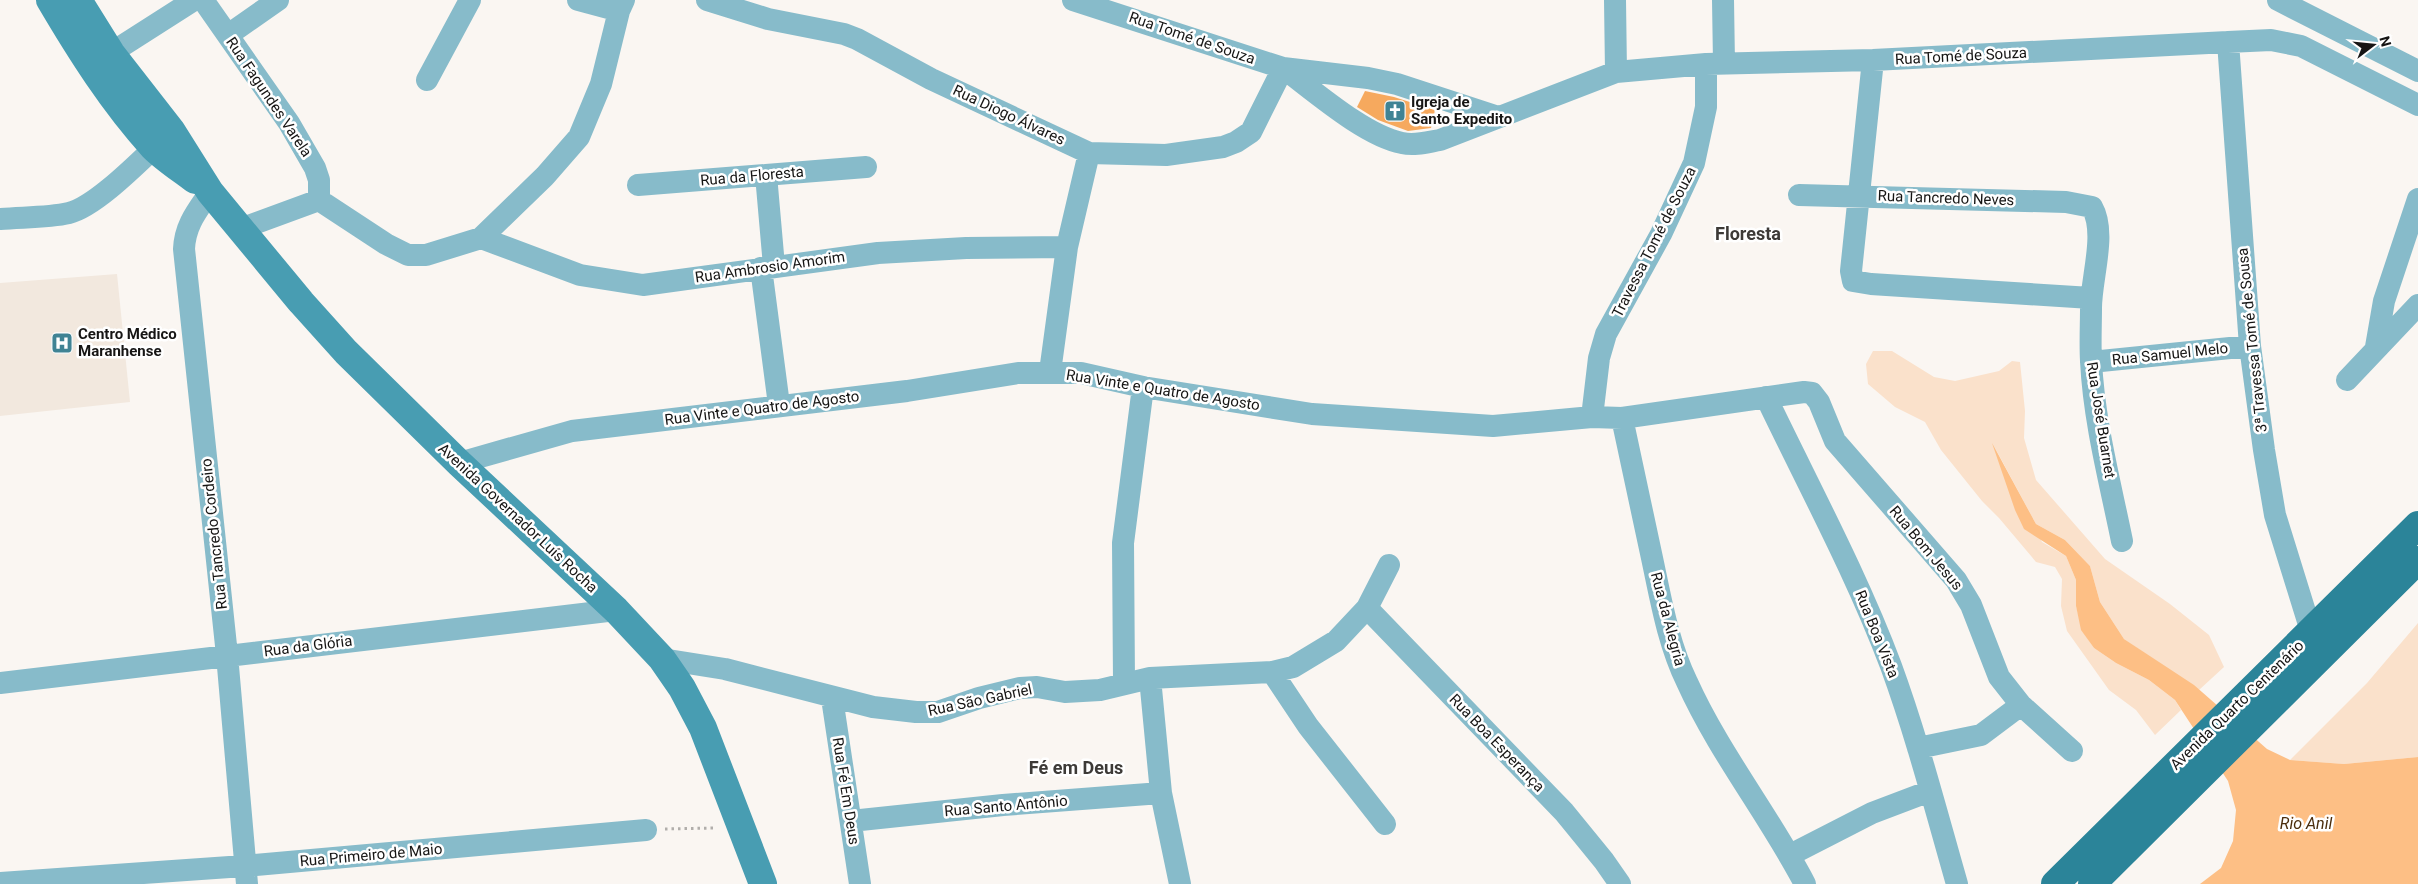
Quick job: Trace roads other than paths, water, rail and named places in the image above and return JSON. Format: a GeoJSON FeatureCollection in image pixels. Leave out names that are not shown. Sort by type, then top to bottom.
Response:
{"type":"FeatureCollection","features":[{"type":"Feature","properties":{"kind":"main road","name":"Avenida Governador Luís Rocha"},"geometry":{"type":"LineString","coordinates":[[50,0],[92,68],[154,148],[210,192]]}},
{"type":"Feature","properties":{"kind":"main road","name":"Avenida Governador Luís Rocha"},"geometry":{"type":"LineString","coordinates":[[78,0],[111,53],[171,130],[210,192],[346,352],[459,463],[616,610],[662,659],[682,688],[703,728],[763,884]]}},
{"type":"Feature","properties":{"kind":"main road","name":"Avenida Quarto Centenário"},"geometry":{"type":"LineString","coordinates":[[2092,884],[2183,794],[2266,693],[2311,632],[2418,524]]}},
{"type":"Feature","properties":{"kind":"main road","name":"Avenida Quarto Centenário"},"geometry":{"type":"LineString","coordinates":[[2055,884],[2163,777],[2266,693],[2418,560]]}},
{"type":"Feature","properties":{"kind":"street"},"geometry":{"type":"LineString","coordinates":[[111,53],[194,0]]}},
{"type":"Feature","properties":{"kind":"street","name":"Rua Fagundes Varela"},"geometry":{"type":"LineString","coordinates":[[203,0],[289,123],[315,168],[319,180],[319,200]]}},
{"type":"Feature","properties":{"kind":"street"},"geometry":{"type":"LineString","coordinates":[[228,35],[278,0]]}},
{"type":"Feature","properties":{"kind":"street"},"geometry":{"type":"LineString","coordinates":[[427,80],[470,0]]}},
{"type":"Feature","properties":{"kind":"street"},"geometry":{"type":"LineString","coordinates":[[240,229],[319,200],[386,244],[408,255],[426,255],[481,238],[545,176],[579,137],[601,84],[622,6],[578,0]]}},
{"type":"Feature","properties":{"kind":"street","name":"Rua Diogo Álvares"},"geometry":{"type":"LineString","coordinates":[[707,0],[768,20],[857,38],[931,79],[1089,153],[1166,155],[1223,147],[1236,142],[1251,132],[1282,68]]}},
{"type":"Feature","properties":{"kind":"street","name":"Rua Tomé de Souza"},"geometry":{"type":"LineString","coordinates":[[1073,0],[1282,68],[1368,78],[1397,84],[1498,117]]}},
{"type":"Feature","properties":{"kind":"street"},"geometry":{"type":"LineString","coordinates":[[1615,0],[1616,72]]}},
{"type":"Feature","properties":{"kind":"street","name":"Travessa Tomé de Souza"},"geometry":{"type":"LineString","coordinates":[[1592,417],[1599,358],[1606,334],[1661,234],[1694,163],[1715,64],[1723,0]]}},
{"type":"Feature","properties":{"kind":"street"},"geometry":{"type":"LineString","coordinates":[[2278,0],[2418,71]]}},
{"type":"Feature","properties":{"kind":"street","name":"Rua Tomé de Souza"},"geometry":{"type":"LineString","coordinates":[[1282,68],[1358,124],[1401,143],[1417,144],[1440,140],[1616,72],[1715,64],[1873,60],[2271,40],[2301,46],[2418,105]]}},
{"type":"Feature","properties":{"kind":"street","name":"3ª Travessa Tomé de Sousa"},"geometry":{"type":"LineString","coordinates":[[2228,42],[2250,346],[2264,450],[2275,515],[2311,632]]}},
{"type":"Feature","properties":{"kind":"street"},"geometry":{"type":"LineString","coordinates":[[1873,60],[1852,277],[1855,282],[2091,298]]}},
{"type":"Feature","properties":{"kind":"street"},"geometry":{"type":"LineString","coordinates":[[0,219],[60,214],[78,210],[122,178],[154,148]]}},
{"type":"Feature","properties":{"kind":"street"},"geometry":{"type":"LineString","coordinates":[[1050,372],[1067,247],[1089,153]]}},
{"type":"Feature","properties":{"kind":"street","name":"Rua da Floresta"},"geometry":{"type":"LineString","coordinates":[[638,185],[866,167]]}},
{"type":"Feature","properties":{"kind":"street"},"geometry":{"type":"LineString","coordinates":[[766,175],[767,267],[779,405]]}},
{"type":"Feature","properties":{"kind":"street","name":"Rua Tancredo Cordeiro"},"geometry":{"type":"LineString","coordinates":[[210,192],[189,224],[185,234],[184,249],[227,655],[246,875]]}},
{"type":"Feature","properties":{"kind":"street","name":"Rua Tancredo Neves"},"geometry":{"type":"LineString","coordinates":[[1799,195],[2066,202],[2092,207]]}},
{"type":"Feature","properties":{"kind":"street"},"geometry":{"type":"LineString","coordinates":[[2376,347],[2384,300],[2418,199]]}},
{"type":"Feature","properties":{"kind":"street","name":"Rua José Buarnet"},"geometry":{"type":"LineString","coordinates":[[2092,207],[2098,216],[2099,230],[2091,298],[2091,362],[2101,437],[2122,541]]}},
{"type":"Feature","properties":{"kind":"street","name":"Rua Ambrosio Amorim"},"geometry":{"type":"LineString","coordinates":[[481,238],[580,275],[643,285],[878,252],[966,248],[1067,247]]}},
{"type":"Feature","properties":{"kind":"street"},"geometry":{"type":"LineString","coordinates":[[2347,380],[2376,347],[2418,305]]}},
{"type":"Feature","properties":{"kind":"street","name":"Rua Samuel Melo"},"geometry":{"type":"LineString","coordinates":[[2091,362],[2250,346]]}},
{"type":"Feature","properties":{"kind":"street","name":"Rua Vinte e Quatro de Agosto"},"geometry":{"type":"LineString","coordinates":[[459,463],[572,431],[907,390],[1018,373],[1081,373],[1143,386],[1312,414],[1493,426],[1592,417],[1622,418],[1796,391],[1812,393]]}},
{"type":"Feature","properties":{"kind":"street"},"geometry":{"type":"LineString","coordinates":[[1124,683],[1123,543],[1143,386]]}},
{"type":"Feature","properties":{"kind":"street","name":"Rua Bom Jesus"},"geometry":{"type":"LineString","coordinates":[[1812,393],[1818,402],[1835,441],[1956,580],[1971,605],[1999,677],[2021,705],[2072,751]]}},
{"type":"Feature","properties":{"kind":"street","name":"Rua Boa Vista"},"geometry":{"type":"LineString","coordinates":[[1766,397],[1854,580],[1890,665],[1918,748],[1956,884]]}},
{"type":"Feature","properties":{"kind":"street","name":"Rua da Alegria"},"geometry":{"type":"LineString","coordinates":[[1622,418],[1662,606],[1675,652],[1704,717],[1790,855],[1805,884]]}},
{"type":"Feature","properties":{"kind":"street","name":"Rua São Gabriel"},"geometry":{"type":"LineString","coordinates":[[662,659],[725,669],[873,707],[916,712],[938,712],[979,698],[1020,688],[1037,687],[1065,692],[1100,690],[1150,678],[1272,672],[1293,667],[1336,641],[1368,608],[1388,565]]}},
{"type":"Feature","properties":{"kind":"street","name":"Rua Boa Esperança"},"geometry":{"type":"LineString","coordinates":[[1368,608],[1564,812],[1620,884]]}},
{"type":"Feature","properties":{"kind":"street","name":"Rua da Glória"},"geometry":{"type":"LineString","coordinates":[[0,682],[616,610]]}},
{"type":"Feature","properties":{"kind":"street"},"geometry":{"type":"LineString","coordinates":[[1272,672],[1308,726],[1385,824]]}},
{"type":"Feature","properties":{"kind":"street"},"geometry":{"type":"LineString","coordinates":[[1150,678],[1161,793],[1180,884]]}},
{"type":"Feature","properties":{"kind":"street","name":"Rua Fé Em Deus"},"geometry":{"type":"LineString","coordinates":[[832,698],[860,884]]}},
{"type":"Feature","properties":{"kind":"street"},"geometry":{"type":"LineString","coordinates":[[1918,748],[1981,735],[2021,705]]}},
{"type":"Feature","properties":{"kind":"street"},"geometry":{"type":"LineString","coordinates":[[1790,855],[1872,813],[1930,791]]}},
{"type":"Feature","properties":{"kind":"street","name":"Rua Santo Antônio"},"geometry":{"type":"LineString","coordinates":[[851,821],[1003,804],[1161,793]]}},
{"type":"Feature","properties":{"kind":"street","name":"Rua Primeiro de Maio"},"geometry":{"type":"LineString","coordinates":[[0,882],[246,875],[646,830]]}},
{"type":"Feature","properties":{"kind":"water","name":"Rio Anil"},"geometry":{"type":"Polygon","coordinates":[[[1992,443],[2036,524],[2065,540],[2090,566],[2100,602],[2124,639],[2194,685],[2267,749],[2290,760],[2344,764],[2418,757],[2418,884],[2200,884],[2221,868],[2233,841],[2236,810],[2228,781],[2175,700],[2149,680],[2116,663],[2094,648],[2081,630],[2076,606],[2076,580],[2066,556],[2024,529],[2015,510],[1992,443]]]}},
{"type":"Feature","properties":{"kind":"place","name":"Igreja de Santo Expedito"},"geometry":{"type":"Point","coordinates":[1395,111]}},
{"type":"Feature","properties":{"kind":"place","name":"Centro Médico Maranhense"},"geometry":{"type":"Point","coordinates":[62,343]}},
{"type":"Feature","properties":{"kind":"district","name":"Floresta"},"geometry":{"type":"Point","coordinates":[1748,233]}},
{"type":"Feature","properties":{"kind":"district","name":"Fé em Deus"},"geometry":{"type":"Point","coordinates":[1076,767]}}]}
